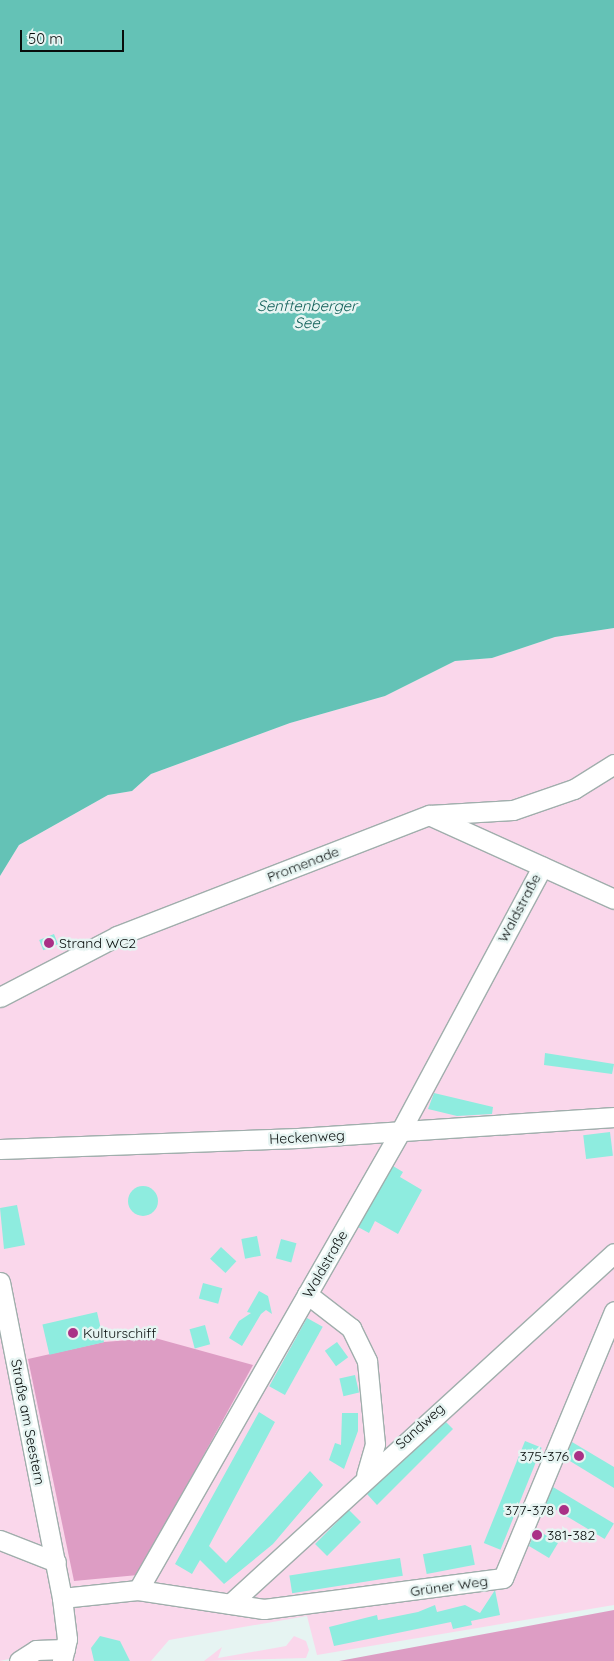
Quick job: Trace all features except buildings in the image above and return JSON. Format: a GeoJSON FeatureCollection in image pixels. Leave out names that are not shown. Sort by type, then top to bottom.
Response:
{"type":"FeatureCollection","features":[{"type":"Feature","properties":{"kind":"street","name":"Promenade"},"geometry":{"type":"LineString","coordinates":[[0,997],[118,936],[428,815],[513,810],[574,790],[614,764]]}},
{"type":"Feature","properties":{"kind":"street"},"geometry":{"type":"LineString","coordinates":[[428,815],[614,899]]}},
{"type":"Feature","properties":{"kind":"street","name":"Waldstraße"},"geometry":{"type":"LineString","coordinates":[[138,1590],[400,1132],[542,867]]}},
{"type":"Feature","properties":{"kind":"street","name":"Heckenweg"},"geometry":{"type":"LineString","coordinates":[[0,1149],[400,1132],[614,1117]]}},
{"type":"Feature","properties":{"kind":"street","name":"Sandweg"},"geometry":{"type":"LineString","coordinates":[[230,1604],[366,1475],[614,1253]]}},
{"type":"Feature","properties":{"kind":"street","name":"Straße am Seestern"},"geometry":{"type":"LineString","coordinates":[[0,1282],[56,1562],[62,1598],[65,1650]]}},
{"type":"Feature","properties":{"kind":"street"},"geometry":{"type":"LineString","coordinates":[[307,1294],[351,1328],[367,1361],[375,1444],[366,1475]]}},
{"type":"Feature","properties":{"kind":"street","name":"Grüner Weg"},"geometry":{"type":"LineString","coordinates":[[138,1590],[264,1609],[503,1578],[614,1311]]}},
{"type":"Feature","properties":{"kind":"street"},"geometry":{"type":"LineString","coordinates":[[0,1540],[56,1562]]}},
{"type":"Feature","properties":{"kind":"street"},"geometry":{"type":"LineString","coordinates":[[62,1598],[138,1590]]}},
{"type":"Feature","properties":{"kind":"street"},"geometry":{"type":"LineString","coordinates":[[19,1661],[36,1650],[65,1650]]}},
{"type":"Feature","properties":{"kind":"shaded area"},"geometry":{"type":"Polygon","coordinates":[[[614,628],[614,1605],[317,1655],[307,1616],[169,1640],[151,1661],[71,1661],[75,1644],[0,1661],[0,876],[19,845],[108,795],[132,791],[151,774],[290,723],[385,696],[455,661],[492,658],[555,637],[614,628]]]}},
{"type":"Feature","properties":{"kind":"shaded area"},"geometry":{"type":"Polygon","coordinates":[[[155,1338],[253,1365],[138,1575],[74,1581],[28,1359],[104,1342],[155,1338]]]}},
{"type":"Feature","properties":{"kind":"shaded area"},"geometry":{"type":"Polygon","coordinates":[[[614,1610],[614,1661],[339,1661],[614,1610]]]}},
{"type":"Feature","properties":{"kind":"shaded area"},"geometry":{"type":"Polygon","coordinates":[[[294,1636],[306,1641],[309,1650],[306,1658],[204,1661],[222,1647],[218,1658],[286,1646],[294,1636]]]}},
{"type":"Feature","properties":{"kind":"water","name":"Senftenberger See"},"geometry":{"type":"Polygon","coordinates":[[[0,0],[614,0],[614,628],[555,637],[492,658],[455,661],[385,696],[290,723],[151,774],[132,791],[108,795],[19,845],[0,876],[0,0]]]}},
{"type":"Feature","properties":{"kind":"place","name":"Strand WC2"},"geometry":{"type":"Point","coordinates":[49,943]}},
{"type":"Feature","properties":{"kind":"place","name":"Kulturschiff"},"geometry":{"type":"Point","coordinates":[73,1333]}},
{"type":"Feature","properties":{"kind":"place","name":"375-376"},"geometry":{"type":"Point","coordinates":[579,1456]}},
{"type":"Feature","properties":{"kind":"place","name":"377-378"},"geometry":{"type":"Point","coordinates":[564,1510]}},
{"type":"Feature","properties":{"kind":"place","name":"381-382"},"geometry":{"type":"Point","coordinates":[537,1535]}}]}
